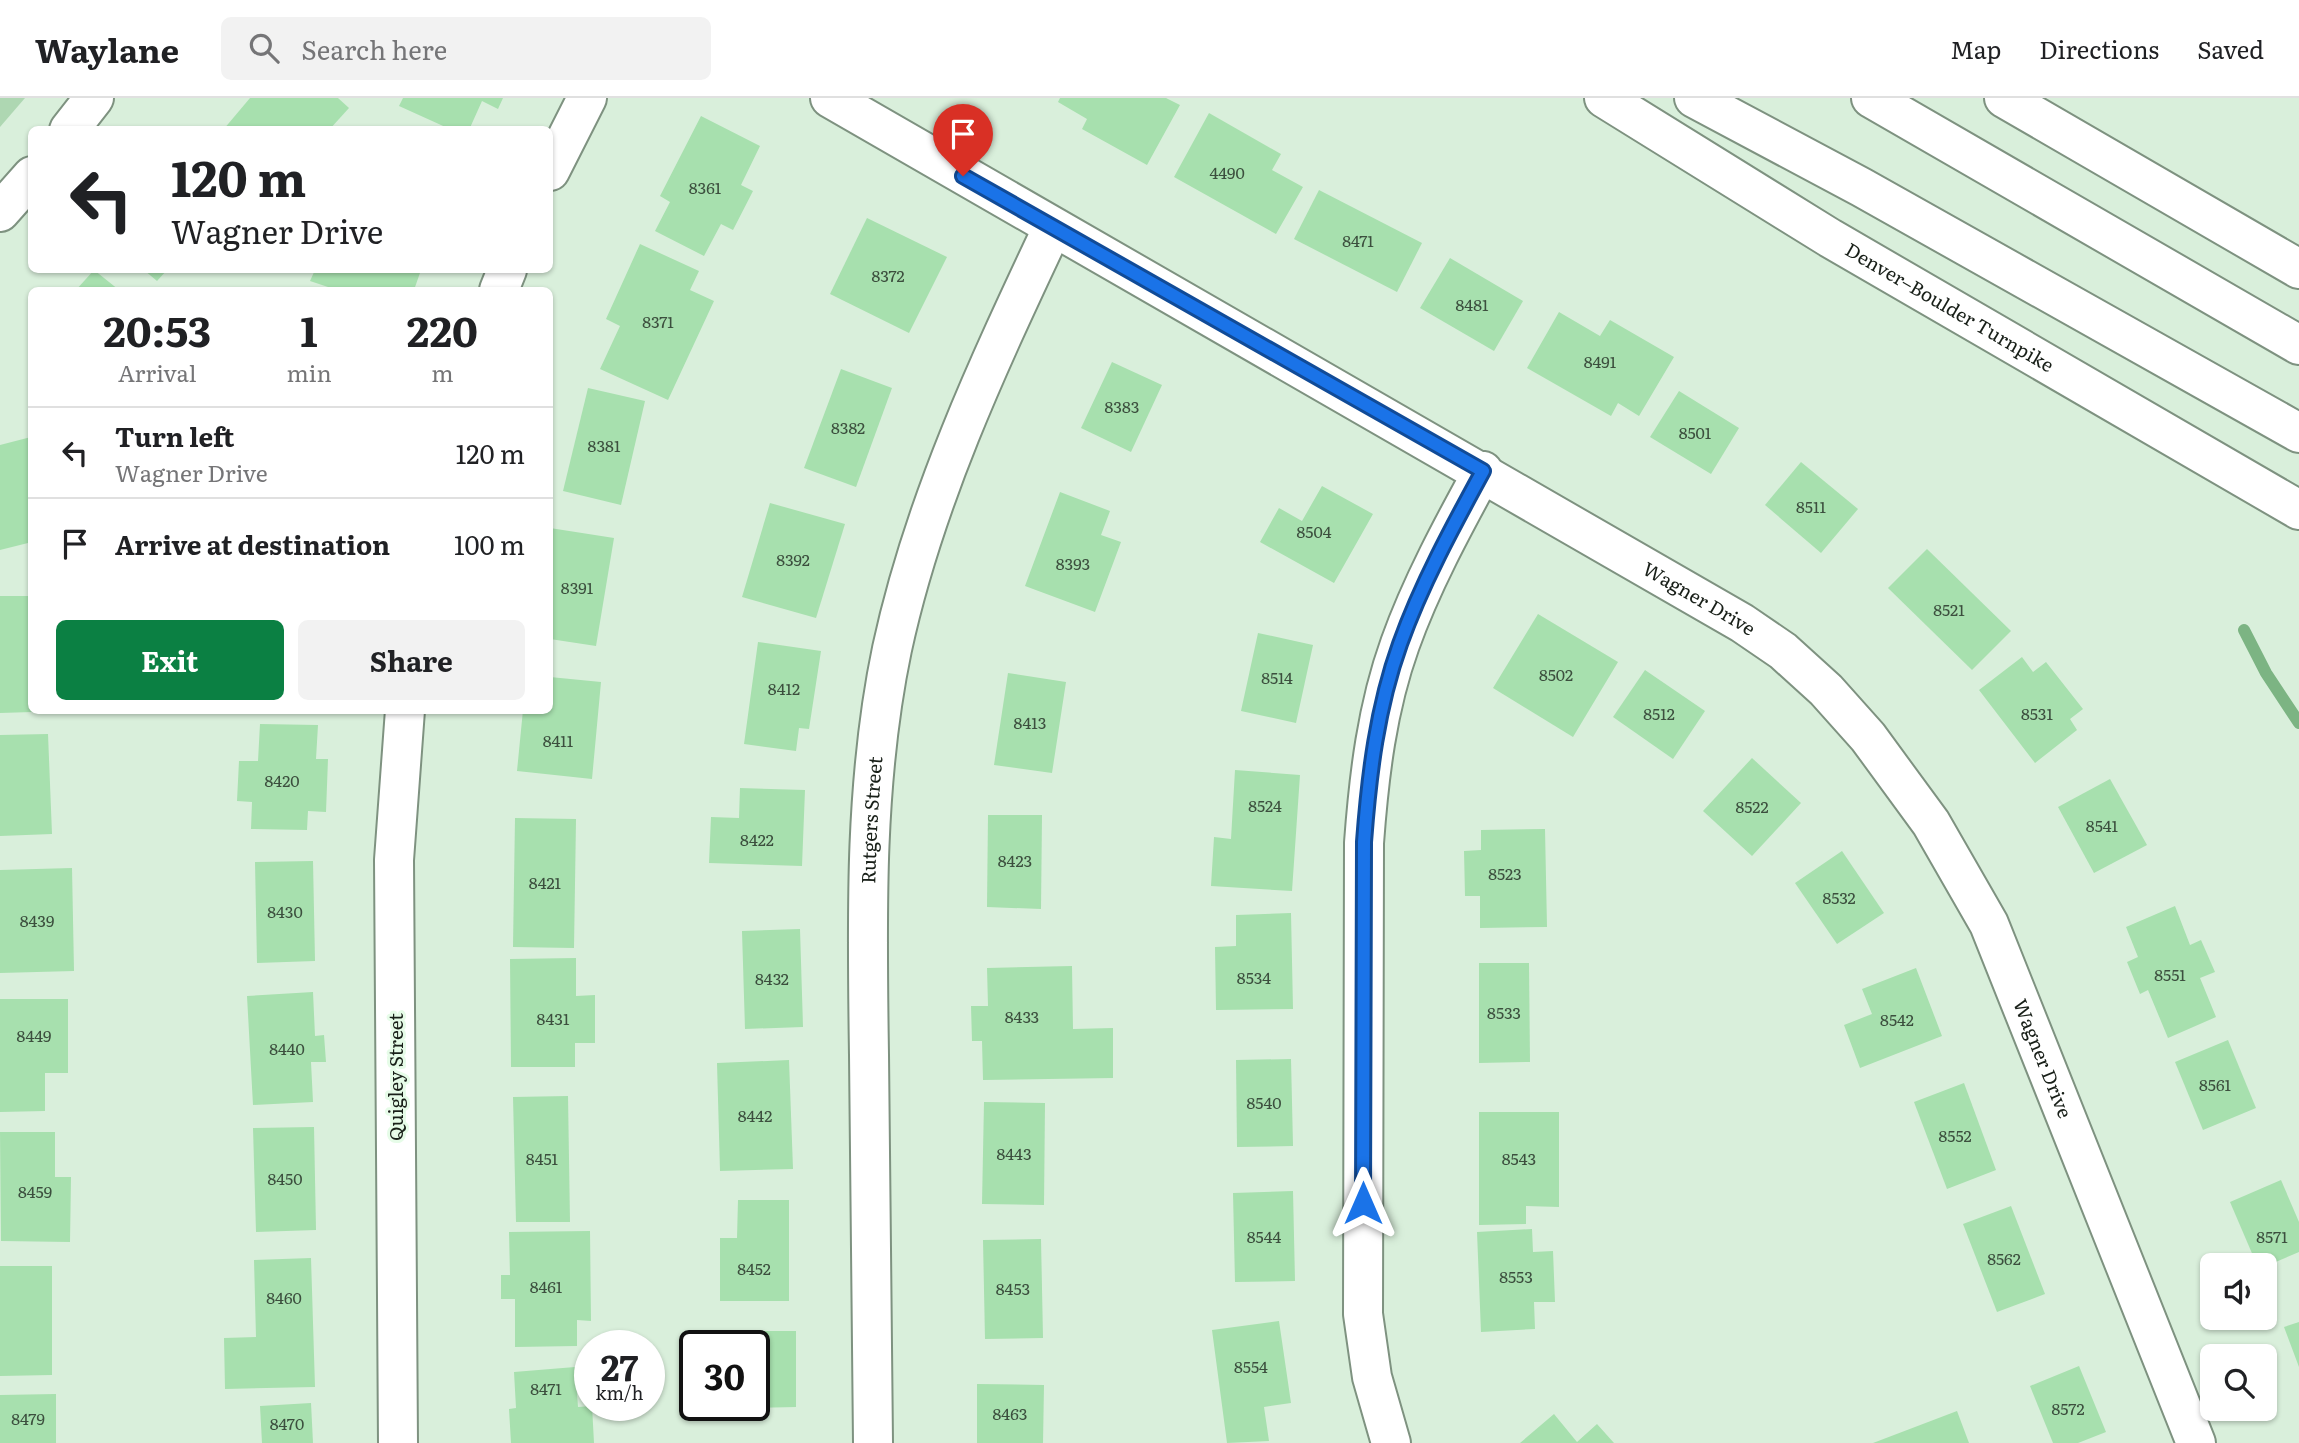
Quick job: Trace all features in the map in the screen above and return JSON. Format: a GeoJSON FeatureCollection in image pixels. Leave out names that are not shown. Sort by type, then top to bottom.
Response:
{"type":"FeatureCollection","features":[{"type":"Feature","properties":{"kind":"main road"},"geometry":{"type":"LineString","coordinates":[[72,126],[94,98]]}},
{"type":"Feature","properties":{"kind":"main road"},"geometry":{"type":"LineString","coordinates":[[553,165],[586,98]]}},
{"type":"Feature","properties":{"kind":"main road","name":"Wagner Drive"},"geometry":{"type":"LineString","coordinates":[[830,98],[1052,229],[1483,471],[1742,623],[1783,651],[1826,690],[1868,737],[1931,823],[1989,924],[2196,1443]]}},
{"type":"Feature","properties":{"kind":"main road","name":"Denver–Boulder Turnpike"},"geometry":{"type":"LineString","coordinates":[[1604,98],[1830,238],[2299,510]]}},
{"type":"Feature","properties":{"kind":"main road"},"geometry":{"type":"LineString","coordinates":[[1694,98],[1861,187],[2299,433]]}},
{"type":"Feature","properties":{"kind":"main road"},"geometry":{"type":"LineString","coordinates":[[1871,98],[2299,345]]}},
{"type":"Feature","properties":{"kind":"main road"},"geometry":{"type":"LineString","coordinates":[[2004,98],[2299,269]]}},
{"type":"Feature","properties":{"kind":"main road"},"geometry":{"type":"LineString","coordinates":[[0,212],[28,180]]}},
{"type":"Feature","properties":{"kind":"main road","name":"Rutgers Street"},"geometry":{"type":"LineString","coordinates":[[873,1443],[868,981],[870,824],[881,709],[893,646],[926,523],[980,382],[1052,229]]}},
{"type":"Feature","properties":{"kind":"main road"},"geometry":{"type":"LineString","coordinates":[[1391,1443],[1372,1377],[1363,1314],[1364,842],[1368,786],[1379,716],[1400,643],[1456,520],[1483,471]]}},
{"type":"Feature","properties":{"kind":"main road","name":"Quigley Street"},"geometry":{"type":"LineString","coordinates":[[398,1443],[394,860],[405,714]]}},
{"type":"Feature","properties":{"kind":"green space"},"geometry":{"type":"Polygon","coordinates":[[[0,98],[25,98],[0,127],[0,98]]]}},
{"type":"Feature","properties":{"kind":"building"},"geometry":{"type":"Polygon","coordinates":[[[250,98],[338,98],[349,108],[333,126],[226,126],[250,98]]]}},
{"type":"Feature","properties":{"kind":"building"},"geometry":{"type":"Polygon","coordinates":[[[403,98],[503,98],[498,109],[482,101],[471,126],[443,126],[399,106],[403,98]]]}},
{"type":"Feature","properties":{"kind":"building"},"geometry":{"type":"Polygon","coordinates":[[[1060,98],[1166,98],[1180,105],[1147,165],[1082,129],[1087,119],[1058,102],[1060,98]]]}},
{"type":"Feature","properties":{"kind":"building"},"geometry":{"type":"Polygon","coordinates":[[[1209,113],[1281,154],[1272,170],[1303,187],[1276,234],[1174,177],[1209,113]]]}},
{"type":"Feature","properties":{"kind":"building"},"geometry":{"type":"Polygon","coordinates":[[[701,116],[760,146],[741,185],[753,191],[733,230],[721,224],[704,256],[655,231],[670,202],[660,196],[701,116]]]}},
{"type":"Feature","properties":{"kind":"building"},"geometry":{"type":"Polygon","coordinates":[[[1319,190],[1422,243],[1397,292],[1294,239],[1319,190]]]}},
{"type":"Feature","properties":{"kind":"building"},"geometry":{"type":"Polygon","coordinates":[[[867,218],[947,257],[909,333],[830,294],[867,218]]]}},
{"type":"Feature","properties":{"kind":"building"},"geometry":{"type":"Polygon","coordinates":[[[640,244],[699,271],[690,290],[714,301],[668,400],[600,369],[620,326],[606,319],[640,244]]]}},
{"type":"Feature","properties":{"kind":"building"},"geometry":{"type":"Polygon","coordinates":[[[1450,258],[1523,301],[1494,351],[1420,308],[1450,258]]]}},
{"type":"Feature","properties":{"kind":"building"},"geometry":{"type":"Polygon","coordinates":[[[91,273],[98,273],[115,287],[79,287],[91,273]]]}},
{"type":"Feature","properties":{"kind":"building"},"geometry":{"type":"Polygon","coordinates":[[[148,273],[164,273],[157,281],[148,273]]]}},
{"type":"Feature","properties":{"kind":"building"},"geometry":{"type":"Polygon","coordinates":[[[314,273],[420,273],[415,287],[328,287],[310,281],[314,273]]]}},
{"type":"Feature","properties":{"kind":"building"},"geometry":{"type":"Polygon","coordinates":[[[1559,312],[1600,336],[1610,320],[1674,357],[1639,416],[1618,403],[1611,416],[1527,368],[1559,312]]]}},
{"type":"Feature","properties":{"kind":"building"},"geometry":{"type":"Polygon","coordinates":[[[1112,362],[1162,385],[1131,452],[1081,428],[1112,362]]]}},
{"type":"Feature","properties":{"kind":"building"},"geometry":{"type":"Polygon","coordinates":[[[841,369],[892,388],[856,487],[804,468],[841,369]]]}},
{"type":"Feature","properties":{"kind":"building"},"geometry":{"type":"Polygon","coordinates":[[[588,388],[645,401],[621,505],[563,491],[588,388]]]}},
{"type":"Feature","properties":{"kind":"building"},"geometry":{"type":"Polygon","coordinates":[[[1679,391],[1739,428],[1711,474],[1650,437],[1679,391]]]}},
{"type":"Feature","properties":{"kind":"building"},"geometry":{"type":"Polygon","coordinates":[[[28,438],[28,543],[0,550],[0,445],[28,438]]]}},
{"type":"Feature","properties":{"kind":"building"},"geometry":{"type":"Polygon","coordinates":[[[1801,462],[1858,509],[1821,553],[1765,505],[1801,462]]]}},
{"type":"Feature","properties":{"kind":"building"},"geometry":{"type":"Polygon","coordinates":[[[1322,486],[1373,514],[1334,583],[1260,542],[1279,508],[1302,521],[1322,486]]]}},
{"type":"Feature","properties":{"kind":"building"},"geometry":{"type":"Polygon","coordinates":[[[1060,492],[1110,511],[1101,535],[1121,542],[1095,612],[1025,586],[1060,492]]]}},
{"type":"Feature","properties":{"kind":"building"},"geometry":{"type":"Polygon","coordinates":[[[770,503],[845,524],[816,618],[742,597],[770,503]]]}},
{"type":"Feature","properties":{"kind":"building"},"geometry":{"type":"Polygon","coordinates":[[[553,528],[614,538],[596,646],[553,639],[553,528]]]}},
{"type":"Feature","properties":{"kind":"building"},"geometry":{"type":"Polygon","coordinates":[[[1927,549],[2011,631],[1972,670],[1888,588],[1927,549]]]}},
{"type":"Feature","properties":{"kind":"building"},"geometry":{"type":"Polygon","coordinates":[[[0,596],[28,596],[28,712],[0,713],[0,596]]]}},
{"type":"Feature","properties":{"kind":"building"},"geometry":{"type":"Polygon","coordinates":[[[1538,614],[1618,662],[1573,737],[1493,688],[1538,614]]]}},
{"type":"Feature","properties":{"kind":"building"},"geometry":{"type":"Polygon","coordinates":[[[1258,633],[1313,645],[1296,723],[1241,711],[1258,633]]]}},
{"type":"Feature","properties":{"kind":"building"},"geometry":{"type":"Polygon","coordinates":[[[758,642],[821,651],[809,729],[799,728],[796,751],[744,744],[758,642]]]}},
{"type":"Feature","properties":{"kind":"building"},"geometry":{"type":"Polygon","coordinates":[[[2022,657],[2033,672],[2046,662],[2083,709],[2070,719],[2077,730],[2035,763],[1979,690],[2022,657]]]}},
{"type":"Feature","properties":{"kind":"building"},"geometry":{"type":"Polygon","coordinates":[[[1645,670],[1705,711],[1673,759],[1613,717],[1645,670]]]}},
{"type":"Feature","properties":{"kind":"building"},"geometry":{"type":"Polygon","coordinates":[[[1008,673],[1066,682],[1052,773],[994,765],[1008,673]]]}},
{"type":"Feature","properties":{"kind":"building"},"geometry":{"type":"Polygon","coordinates":[[[553,677],[601,682],[592,779],[517,771],[523,714],[553,714],[553,677]]]}},
{"type":"Feature","properties":{"kind":"building"},"geometry":{"type":"Polygon","coordinates":[[[260,724],[318,725],[316,759],[328,759],[326,812],[308,811],[307,830],[251,829],[252,802],[237,801],[239,761],[258,761],[260,724]]]}},
{"type":"Feature","properties":{"kind":"building"},"geometry":{"type":"Polygon","coordinates":[[[48,734],[52,834],[0,836],[0,735],[48,734]]]}},
{"type":"Feature","properties":{"kind":"building"},"geometry":{"type":"Polygon","coordinates":[[[1752,758],[1801,803],[1752,856],[1703,811],[1752,758]]]}},
{"type":"Feature","properties":{"kind":"building"},"geometry":{"type":"Polygon","coordinates":[[[1235,770],[1300,775],[1292,891],[1211,886],[1214,837],[1231,839],[1235,770]]]}},
{"type":"Feature","properties":{"kind":"building"},"geometry":{"type":"Polygon","coordinates":[[[2110,779],[2147,845],[2094,873],[2058,807],[2110,779]]]}},
{"type":"Feature","properties":{"kind":"building"},"geometry":{"type":"Polygon","coordinates":[[[740,788],[805,790],[802,866],[709,863],[711,817],[739,818],[740,788]]]}},
{"type":"Feature","properties":{"kind":"building"},"geometry":{"type":"Polygon","coordinates":[[[988,815],[1042,815],[1041,909],[987,907],[988,815]]]}},
{"type":"Feature","properties":{"kind":"building"},"geometry":{"type":"Polygon","coordinates":[[[515,818],[576,819],[574,948],[513,947],[515,818]]]}},
{"type":"Feature","properties":{"kind":"building"},"geometry":{"type":"Polygon","coordinates":[[[1545,829],[1547,927],[1480,928],[1480,896],[1465,896],[1464,851],[1481,850],[1481,830],[1545,829]]]}},
{"type":"Feature","properties":{"kind":"building"},"geometry":{"type":"Polygon","coordinates":[[[1842,851],[1884,913],[1837,944],[1795,883],[1842,851]]]}},
{"type":"Feature","properties":{"kind":"building"},"geometry":{"type":"Polygon","coordinates":[[[313,861],[315,961],[257,963],[255,862],[313,861]]]}},
{"type":"Feature","properties":{"kind":"building"},"geometry":{"type":"Polygon","coordinates":[[[72,868],[74,971],[0,973],[0,870],[72,868]]]}},
{"type":"Feature","properties":{"kind":"building"},"geometry":{"type":"Polygon","coordinates":[[[2175,906],[2190,945],[2201,940],[2215,972],[2200,978],[2216,1017],[2168,1038],[2148,990],[2140,994],[2127,962],[2138,957],[2126,927],[2175,906]]]}},
{"type":"Feature","properties":{"kind":"building"},"geometry":{"type":"Polygon","coordinates":[[[1291,913],[1293,1009],[1216,1010],[1215,947],[1236,946],[1236,915],[1291,913]]]}},
{"type":"Feature","properties":{"kind":"building"},"geometry":{"type":"Polygon","coordinates":[[[800,929],[803,1027],[745,1029],[742,931],[800,929]]]}},
{"type":"Feature","properties":{"kind":"building"},"geometry":{"type":"Polygon","coordinates":[[[576,958],[576,996],[595,995],[595,1043],[575,1043],[575,1067],[511,1067],[510,959],[576,958]]]}},
{"type":"Feature","properties":{"kind":"building"},"geometry":{"type":"Polygon","coordinates":[[[1479,963],[1529,963],[1530,1062],[1479,1063],[1479,963]]]}},
{"type":"Feature","properties":{"kind":"building"},"geometry":{"type":"Polygon","coordinates":[[[1072,966],[1073,1029],[1113,1028],[1113,1078],[983,1080],[982,1041],[972,1041],[971,1006],[988,1006],[987,968],[1072,966]]]}},
{"type":"Feature","properties":{"kind":"building"},"geometry":{"type":"Polygon","coordinates":[[[1916,968],[1942,1036],[1860,1068],[1844,1025],[1872,1014],[1862,989],[1916,968]]]}},
{"type":"Feature","properties":{"kind":"building"},"geometry":{"type":"Polygon","coordinates":[[[313,992],[315,1036],[324,1035],[326,1062],[311,1062],[313,1102],[253,1105],[247,996],[313,992]]]}},
{"type":"Feature","properties":{"kind":"building"},"geometry":{"type":"Polygon","coordinates":[[[0,999],[68,999],[68,1073],[45,1073],[45,1111],[0,1112],[0,999]]]}},
{"type":"Feature","properties":{"kind":"building"},"geometry":{"type":"Polygon","coordinates":[[[2228,1040],[2256,1108],[2203,1130],[2175,1062],[2228,1040]]]}},
{"type":"Feature","properties":{"kind":"building"},"geometry":{"type":"Polygon","coordinates":[[[1291,1059],[1293,1146],[1237,1147],[1236,1060],[1291,1059]]]}},
{"type":"Feature","properties":{"kind":"building"},"geometry":{"type":"Polygon","coordinates":[[[789,1060],[793,1169],[720,1171],[717,1063],[789,1060]]]}},
{"type":"Feature","properties":{"kind":"building"},"geometry":{"type":"Polygon","coordinates":[[[1964,1083],[1996,1170],[1947,1189],[1914,1102],[1964,1083]]]}},
{"type":"Feature","properties":{"kind":"building"},"geometry":{"type":"Polygon","coordinates":[[[568,1096],[570,1222],[516,1222],[513,1097],[568,1096]]]}},
{"type":"Feature","properties":{"kind":"building"},"geometry":{"type":"Polygon","coordinates":[[[984,1102],[1045,1103],[1044,1205],[982,1204],[984,1102]]]}},
{"type":"Feature","properties":{"kind":"building"},"geometry":{"type":"Polygon","coordinates":[[[1479,1112],[1559,1112],[1559,1207],[1526,1206],[1526,1224],[1479,1225],[1479,1112]]]}},
{"type":"Feature","properties":{"kind":"building"},"geometry":{"type":"Polygon","coordinates":[[[314,1127],[316,1230],[256,1232],[253,1128],[314,1127]]]}},
{"type":"Feature","properties":{"kind":"building"},"geometry":{"type":"Polygon","coordinates":[[[0,1132],[55,1132],[55,1177],[71,1177],[70,1242],[1,1241],[0,1132]]]}},
{"type":"Feature","properties":{"kind":"building"},"geometry":{"type":"Polygon","coordinates":[[[2281,1180],[2299,1222],[2299,1252],[2277,1261],[2277,1253],[2252,1253],[2230,1202],[2281,1180]]]}},
{"type":"Feature","properties":{"kind":"building"},"geometry":{"type":"Polygon","coordinates":[[[1293,1191],[1295,1281],[1235,1282],[1233,1193],[1293,1191]]]}},
{"type":"Feature","properties":{"kind":"building"},"geometry":{"type":"Polygon","coordinates":[[[738,1200],[789,1200],[789,1301],[720,1301],[720,1238],[737,1238],[738,1200]]]}},
{"type":"Feature","properties":{"kind":"building"},"geometry":{"type":"Polygon","coordinates":[[[2011,1206],[2045,1294],[1997,1312],[1963,1224],[2011,1206]]]}},
{"type":"Feature","properties":{"kind":"building"},"geometry":{"type":"Polygon","coordinates":[[[1532,1229],[1533,1252],[1553,1251],[1555,1302],[1534,1302],[1535,1329],[1481,1332],[1477,1232],[1532,1229]]]}},
{"type":"Feature","properties":{"kind":"building"},"geometry":{"type":"Polygon","coordinates":[[[590,1231],[591,1321],[577,1320],[574,1346],[515,1347],[515,1299],[501,1299],[501,1275],[510,1275],[509,1232],[590,1231]]]}},
{"type":"Feature","properties":{"kind":"building"},"geometry":{"type":"Polygon","coordinates":[[[1041,1239],[1043,1338],[985,1339],[983,1240],[1041,1239]]]}},
{"type":"Feature","properties":{"kind":"building"},"geometry":{"type":"Polygon","coordinates":[[[311,1258],[315,1387],[225,1389],[224,1338],[256,1337],[254,1260],[311,1258]]]}},
{"type":"Feature","properties":{"kind":"building"},"geometry":{"type":"Polygon","coordinates":[[[0,1266],[52,1266],[52,1375],[0,1376],[0,1266]]]}},
{"type":"Feature","properties":{"kind":"building"},"geometry":{"type":"Polygon","coordinates":[[[1279,1321],[1291,1403],[1264,1407],[1269,1441],[1227,1443],[1212,1330],[1279,1321]]]}},
{"type":"Feature","properties":{"kind":"building"},"geometry":{"type":"Polygon","coordinates":[[[2299,1322],[2299,1367],[2284,1327],[2299,1322]]]}},
{"type":"Feature","properties":{"kind":"building"},"geometry":{"type":"Polygon","coordinates":[[[770,1331],[796,1331],[796,1407],[770,1408],[770,1331]]]}},
{"type":"Feature","properties":{"kind":"building"},"geometry":{"type":"Polygon","coordinates":[[[2079,1366],[2106,1432],[2078,1443],[2053,1443],[2030,1386],[2079,1366]]]}},
{"type":"Feature","properties":{"kind":"building"},"geometry":{"type":"Polygon","coordinates":[[[574,1367],[574,1421],[593,1421],[594,1443],[511,1443],[509,1409],[516,1408],[514,1372],[574,1367]]]}},
{"type":"Feature","properties":{"kind":"building"},"geometry":{"type":"Polygon","coordinates":[[[977,1384],[1044,1385],[1043,1443],[977,1443],[977,1384]]]}},
{"type":"Feature","properties":{"kind":"building"},"geometry":{"type":"Polygon","coordinates":[[[56,1394],[56,1443],[0,1443],[0,1395],[56,1394]]]}},
{"type":"Feature","properties":{"kind":"building"},"geometry":{"type":"Polygon","coordinates":[[[311,1403],[313,1443],[262,1443],[260,1406],[311,1403]]]}},
{"type":"Feature","properties":{"kind":"building"},"geometry":{"type":"Polygon","coordinates":[[[1957,1411],[1969,1443],[1873,1443],[1957,1411]]]}},
{"type":"Feature","properties":{"kind":"building"},"geometry":{"type":"Polygon","coordinates":[[[1554,1414],[1577,1442],[1597,1424],[1614,1443],[1520,1443],[1554,1414]]]}},
{"type":"Feature","properties":{"kind":"waterway"},"geometry":{"type":"LineString","coordinates":[[2244,630],[2266,673],[2299,723]]}},
{"type":"Feature","properties":{"kind":"route"},"geometry":{"type":"LineString","coordinates":[[963,176],[1483,471],[1456,520],[1400,643],[1379,716],[1368,786],[1364,842],[1363,1203]]}}]}
